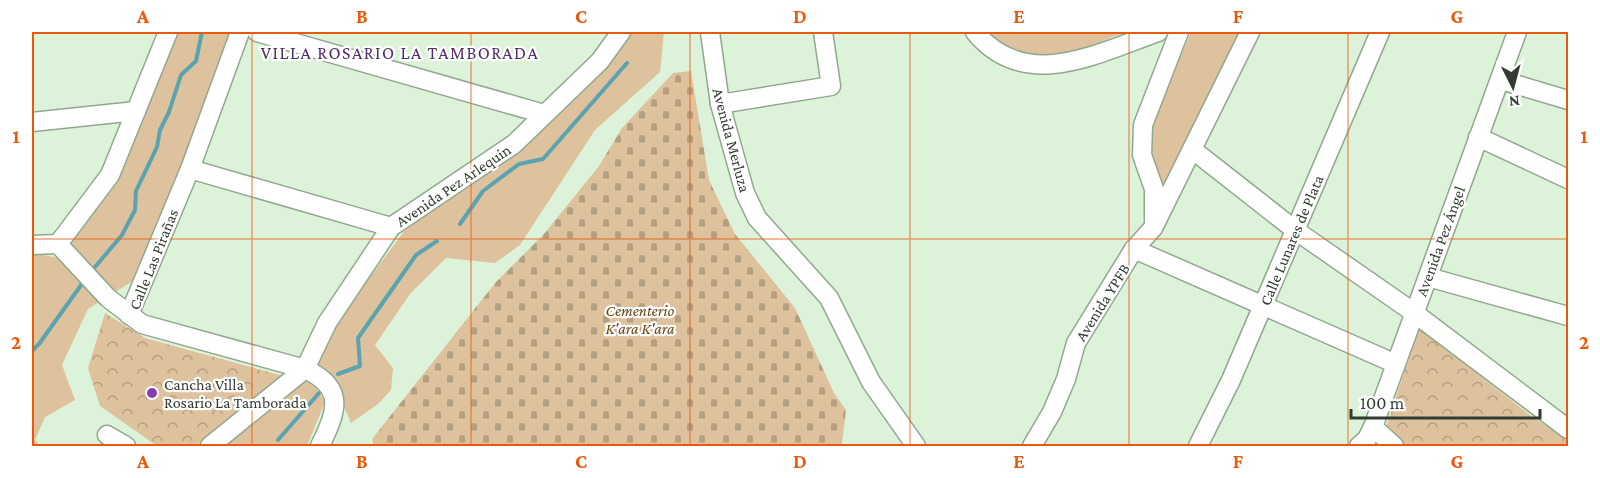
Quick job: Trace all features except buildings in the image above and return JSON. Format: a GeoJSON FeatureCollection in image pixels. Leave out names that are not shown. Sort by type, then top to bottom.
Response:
{"type":"FeatureCollection","features":[{"type":"Feature","properties":{"kind":"street"},"geometry":{"type":"LineString","coordinates":[[64,250],[110,176],[168,32]]}},
{"type":"Feature","properties":{"kind":"street","name":"Calle Las Pirañas"},"geometry":{"type":"LineString","coordinates":[[240,32],[190,169],[129,315],[142,324],[304,369]]}},
{"type":"Feature","properties":{"kind":"street"},"geometry":{"type":"LineString","coordinates":[[257,32],[544,114]]}},
{"type":"Feature","properties":{"kind":"street","name":"Avenida Pez Arlequin"},"geometry":{"type":"LineString","coordinates":[[304,369],[327,323],[391,227],[514,144],[600,61],[621,32]]}},
{"type":"Feature","properties":{"kind":"street","name":"Avenida Merluza"},"geometry":{"type":"LineString","coordinates":[[710,32],[720,104],[745,193],[757,218],[829,298],[871,382],[916,447]]}},
{"type":"Feature","properties":{"kind":"street"},"geometry":{"type":"LineString","coordinates":[[720,104],[831,86],[823,32]]}},
{"type":"Feature","properties":{"kind":"street"},"geometry":{"type":"LineString","coordinates":[[975,32],[992,51],[1009,58],[1044,65],[1080,62],[1158,32]]}},
{"type":"Feature","properties":{"kind":"street"},"geometry":{"type":"LineString","coordinates":[[1153,228],[1155,199],[1151,178],[1142,155],[1143,125],[1179,32]]}},
{"type":"Feature","properties":{"kind":"street","name":"Avenida YPFB"},"geometry":{"type":"LineString","coordinates":[[1032,447],[1052,412],[1066,379],[1076,344],[1134,249],[1153,228],[1250,32]]}},
{"type":"Feature","properties":{"kind":"street","name":"Calle Lunares de Plata"},"geometry":{"type":"LineString","coordinates":[[1198,447],[1231,380],[1380,32]]}},
{"type":"Feature","properties":{"kind":"street","name":"Avenida Pez Ángel"},"geometry":{"type":"LineString","coordinates":[[1359,447],[1367,439],[1373,427],[1394,363],[1428,277],[1517,32]]}},
{"type":"Feature","properties":{"kind":"street"},"geometry":{"type":"LineString","coordinates":[[1501,80],[1569,100]]}},
{"type":"Feature","properties":{"kind":"street"},"geometry":{"type":"LineString","coordinates":[[32,122],[136,111]]}},
{"type":"Feature","properties":{"kind":"street"},"geometry":{"type":"LineString","coordinates":[[1478,137],[1569,179]]}},
{"type":"Feature","properties":{"kind":"street"},"geometry":{"type":"LineString","coordinates":[[1193,150],[1295,230],[1413,312],[1569,429]]}},
{"type":"Feature","properties":{"kind":"street"},"geometry":{"type":"LineString","coordinates":[[190,169],[391,227]]}},
{"type":"Feature","properties":{"kind":"street"},"geometry":{"type":"LineString","coordinates":[[32,244],[64,250],[108,298],[129,315]]}},
{"type":"Feature","properties":{"kind":"street"},"geometry":{"type":"LineString","coordinates":[[1134,249],[1394,363]]}},
{"type":"Feature","properties":{"kind":"street"},"geometry":{"type":"LineString","coordinates":[[1428,277],[1569,316]]}},
{"type":"Feature","properties":{"kind":"street"},"geometry":{"type":"LineString","coordinates":[[210,447],[304,369],[327,382],[336,401],[331,424],[320,447]]}},
{"type":"Feature","properties":{"kind":"street"},"geometry":{"type":"LineString","coordinates":[[1373,427],[1394,447]]}},
{"type":"Feature","properties":{"kind":"street"},"geometry":{"type":"LineString","coordinates":[[107,435],[126,447]]}},
{"type":"Feature","properties":{"kind":"green space"},"geometry":{"type":"Polygon","coordinates":[[[177,32],[231,32],[176,183],[136,279],[88,309],[62,365],[75,400],[45,417],[35,440],[40,446],[32,446],[32,253],[60,258],[117,174],[177,32]]]}},
{"type":"Feature","properties":{"kind":"green space"},"geometry":{"type":"Polygon","coordinates":[[[629,32],[664,32],[660,72],[595,130],[520,245],[495,263],[446,258],[410,294],[375,345],[393,368],[391,390],[378,404],[351,423],[337,390],[315,363],[327,335],[405,230],[515,150],[629,32]]]}},
{"type":"Feature","properties":{"kind":"green space"},"geometry":{"type":"Polygon","coordinates":[[[988,32],[1126,32],[1076,50],[1048,55],[1013,50],[994,40],[988,32]]]}},
{"type":"Feature","properties":{"kind":"green space"},"geometry":{"type":"Polygon","coordinates":[[[1191,32],[1239,32],[1163,191],[1150,146],[1154,119],[1191,32]]]}},
{"type":"Feature","properties":{"kind":"green space","name":"Cementerio K'ara K'ara"},"geometry":{"type":"Polygon","coordinates":[[[691,71],[709,180],[735,234],[795,308],[834,393],[846,410],[842,443],[844,446],[374,446],[372,439],[496,282],[544,234],[599,166],[622,128],[673,73],[691,71]]]}},
{"type":"Feature","properties":{"kind":"green space"},"geometry":{"type":"Polygon","coordinates":[[[105,313],[145,338],[283,376],[204,446],[157,446],[100,406],[88,368],[105,313]]]}},
{"type":"Feature","properties":{"kind":"green space"},"geometry":{"type":"Polygon","coordinates":[[[1419,328],[1531,416],[1568,440],[1568,446],[1404,446],[1386,427],[1419,328]]]}},
{"type":"Feature","properties":{"kind":"green space"},"geometry":{"type":"Polygon","coordinates":[[[302,381],[314,384],[325,402],[307,446],[217,446],[302,381]]]}},
{"type":"Feature","properties":{"kind":"waterway"},"geometry":{"type":"LineString","coordinates":[[90,273],[122,235],[135,210],[136,191],[157,147],[160,130],[169,112],[181,75],[196,61],[202,32]]}},
{"type":"Feature","properties":{"kind":"waterway"},"geometry":{"type":"LineString","coordinates":[[460,224],[483,191],[519,164],[543,159],[627,63]]}},
{"type":"Feature","properties":{"kind":"waterway"},"geometry":{"type":"LineString","coordinates":[[338,374],[360,366],[358,338],[416,255],[437,241]]}},
{"type":"Feature","properties":{"kind":"waterway"},"geometry":{"type":"LineString","coordinates":[[32,351],[84,281]]}},
{"type":"Feature","properties":{"kind":"waterway"},"geometry":{"type":"LineString","coordinates":[[278,440],[319,393]]}},
{"type":"Feature","properties":{"kind":"waterway"},"geometry":{"type":"LineString","coordinates":[[32,395],[32,401]]}},
{"type":"Feature","properties":{"kind":"place","name":"Cancha Villa Rosario La Tamborada"},"geometry":{"type":"Point","coordinates":[152,393]}},
{"type":"Feature","properties":{"kind":"district","name":"VILLA ROSARIO LA TAMBORADA"},"geometry":{"type":"Point","coordinates":[400,53]}}]}
